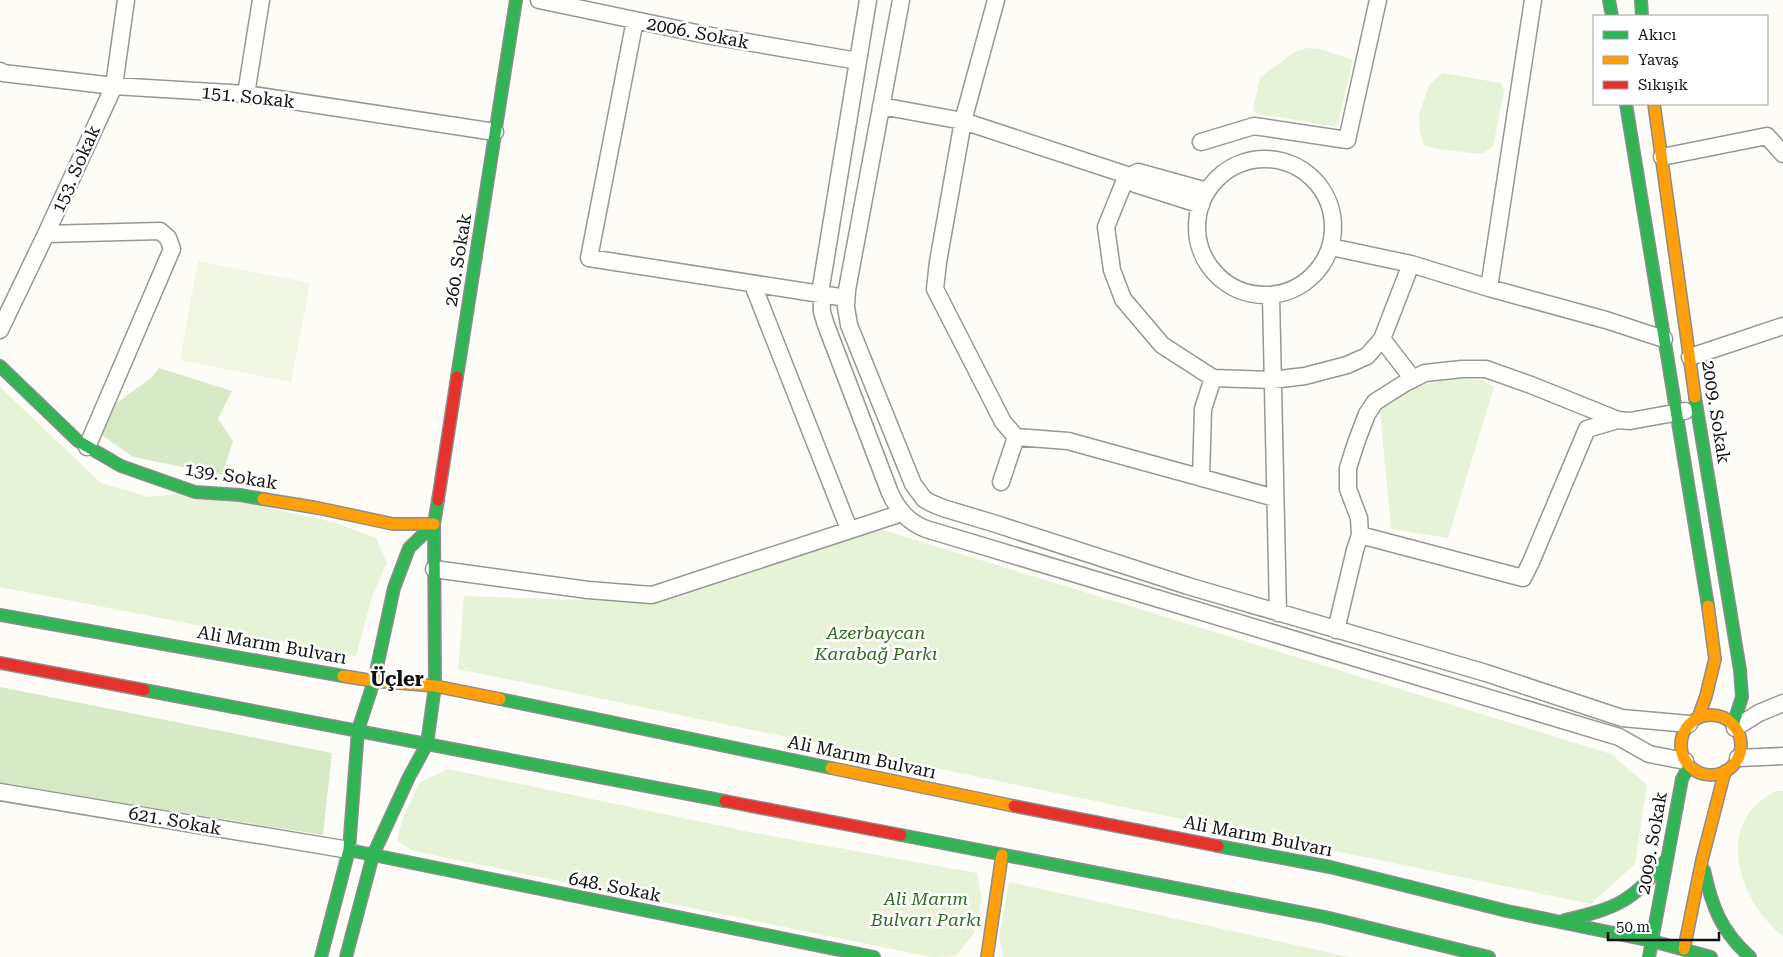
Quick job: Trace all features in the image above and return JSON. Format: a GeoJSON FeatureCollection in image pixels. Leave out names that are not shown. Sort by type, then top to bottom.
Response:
{"type":"FeatureCollection","features":[{"type":"Feature","properties":{"kind":"street","name":"153. Sokak"},"geometry":{"type":"LineString","coordinates":[[0,330],[114,86],[126,0]]}},
{"type":"Feature","properties":{"kind":"street"},"geometry":{"type":"LineString","coordinates":[[246,94],[261,0]]}},
{"type":"Feature","properties":{"kind":"street","name":"260. Sokak"},"geometry":{"type":"LineString","coordinates":[[427,744],[435,686],[434,524],[516,0]]}},
{"type":"Feature","properties":{"kind":"street","name":"2006. Sokak"},"geometry":{"type":"LineString","coordinates":[[539,0],[706,35],[858,61]]}},
{"type":"Feature","properties":{"kind":"street"},"geometry":{"type":"LineString","coordinates":[[868,0],[821,286],[822,312],[890,493],[902,513],[916,526],[1619,737],[1648,754],[1687,764],[1697,772],[1707,775],[1726,771],[1732,766],[1738,758],[1740,743],[1734,726],[1722,717],[1714,715],[1693,721],[1622,718],[1486,673],[1188,586],[943,508],[924,499],[913,484],[902,460],[850,326],[846,308],[846,298],[901,0]]}},
{"type":"Feature","properties":{"kind":"street"},"geometry":{"type":"LineString","coordinates":[[996,0],[963,121],[938,262],[936,289],[1003,422],[1016,436],[1068,441],[1275,498]]}},
{"type":"Feature","properties":{"kind":"street"},"geometry":{"type":"LineString","coordinates":[[1201,142],[1254,126],[1347,140],[1378,0]]}},
{"type":"Feature","properties":{"kind":"street"},"geometry":{"type":"LineString","coordinates":[[1489,288],[1533,0]]}},
{"type":"Feature","properties":{"kind":"street"},"geometry":{"type":"LineString","coordinates":[[1609,0],[1612,15]]}},
{"type":"Feature","properties":{"kind":"street"},"geometry":{"type":"LineString","coordinates":[[1640,0],[1642,15]]}},
{"type":"Feature","properties":{"kind":"street"},"geometry":{"type":"LineString","coordinates":[[635,20],[589,258],[821,296],[846,298]]}},
{"type":"Feature","properties":{"kind":"street","name":"151. Sokak"},"geometry":{"type":"LineString","coordinates":[[1,74],[114,86],[246,94],[495,132]]}},
{"type":"Feature","properties":{"kind":"street"},"geometry":{"type":"LineString","coordinates":[[1626,105],[1688,477],[1715,659],[1706,696],[1693,721],[1683,732],[1681,752],[1687,764]]}},
{"type":"Feature","properties":{"kind":"street","name":"2009. Sokak"},"geometry":{"type":"LineString","coordinates":[[1654,105],[1697,408],[1740,670],[1742,697],[1734,726]]}},
{"type":"Feature","properties":{"kind":"street"},"geometry":{"type":"LineString","coordinates":[[881,106],[963,121],[1129,176],[1135,184],[1204,198]]}},
{"type":"Feature","properties":{"kind":"street"},"geometry":{"type":"LineString","coordinates":[[1662,156],[1767,136],[1783,154]]}},
{"type":"Feature","properties":{"kind":"street"},"geometry":{"type":"LineString","coordinates":[[1256,159],[1276,159],[1294,165],[1310,176],[1323,191],[1331,208],[1333,227],[1331,246],[1324,262],[1308,280],[1287,292],[1271,296],[1252,295],[1234,288],[1218,277],[1206,262],[1198,244],[1196,225],[1204,198],[1221,174],[1238,164],[1256,159]]}},
{"type":"Feature","properties":{"kind":"street"},"geometry":{"type":"LineString","coordinates":[[1129,176],[1106,227],[1112,270],[1124,299],[1162,345],[1213,378],[1272,380],[1305,376],[1347,366],[1367,356],[1382,339],[1411,264]]}},
{"type":"Feature","properties":{"kind":"street"},"geometry":{"type":"LineString","coordinates":[[46,234],[160,231],[168,238],[172,249],[88,447]]}},
{"type":"Feature","properties":{"kind":"street"},"geometry":{"type":"LineString","coordinates":[[1331,246],[1411,264],[1489,288],[1606,320],[1664,339]]}},
{"type":"Feature","properties":{"kind":"street"},"geometry":{"type":"LineString","coordinates":[[753,284],[849,530]]}},
{"type":"Feature","properties":{"kind":"street"},"geometry":{"type":"LineString","coordinates":[[1271,296],[1278,613]]}},
{"type":"Feature","properties":{"kind":"street"},"geometry":{"type":"LineString","coordinates":[[1690,357],[1783,326]]}},
{"type":"Feature","properties":{"kind":"street"},"geometry":{"type":"LineString","coordinates":[[1382,339],[1413,379]]}},
{"type":"Feature","properties":{"kind":"street","name":"139. Sokak"},"geometry":{"type":"LineString","coordinates":[[0,366],[78,441],[121,466],[196,492],[240,495],[318,508],[393,524],[434,524]]}},
{"type":"Feature","properties":{"kind":"street"},"geometry":{"type":"LineString","coordinates":[[1336,630],[1360,535],[1359,518],[1348,489],[1348,468],[1357,440],[1375,402],[1425,373],[1462,369],[1486,369],[1618,420],[1630,421],[1697,408]]}},
{"type":"Feature","properties":{"kind":"street"},"geometry":{"type":"LineString","coordinates":[[1201,478],[1203,409],[1213,378]]}},
{"type":"Feature","properties":{"kind":"street"},"geometry":{"type":"LineString","coordinates":[[1360,535],[1523,578],[1587,429],[1618,420]]}},
{"type":"Feature","properties":{"kind":"street"},"geometry":{"type":"LineString","coordinates":[[1001,482],[1016,436]]}},
{"type":"Feature","properties":{"kind":"street"},"geometry":{"type":"LineString","coordinates":[[1688,477],[1708,472]]}},
{"type":"Feature","properties":{"kind":"street"},"geometry":{"type":"LineString","coordinates":[[434,570],[588,590],[652,595],[902,513]]}},
{"type":"Feature","properties":{"kind":"street"},"geometry":{"type":"LineString","coordinates":[[321,957],[349,850],[358,730],[374,680],[394,588],[409,548],[434,524]]}},
{"type":"Feature","properties":{"kind":"street","name":"Ali Marım Bulvarı"},"geometry":{"type":"LineString","coordinates":[[0,615],[374,680],[435,686],[1066,818],[1330,867],[1507,911],[1652,941],[1683,953],[1711,957]]}},
{"type":"Feature","properties":{"kind":"street"},"geometry":{"type":"LineString","coordinates":[[0,663],[358,730],[1325,917],[1489,957]]}},
{"type":"Feature","properties":{"kind":"street"},"geometry":{"type":"LineString","coordinates":[[1734,726],[1783,703]]}},
{"type":"Feature","properties":{"kind":"street"},"geometry":{"type":"LineString","coordinates":[[346,957],[372,855],[427,744]]}},
{"type":"Feature","properties":{"kind":"street"},"geometry":{"type":"LineString","coordinates":[[1738,758],[1783,756]]}},
{"type":"Feature","properties":{"kind":"street","name":"2009. Sokak"},"geometry":{"type":"LineString","coordinates":[[1649,957],[1666,860],[1682,779],[1687,764]]}},
{"type":"Feature","properties":{"kind":"street"},"geometry":{"type":"LineString","coordinates":[[1683,953],[1702,861],[1726,771]]}},
{"type":"Feature","properties":{"kind":"street","name":"621. Sokak"},"geometry":{"type":"LineString","coordinates":[[0,792],[349,850]]}},
{"type":"Feature","properties":{"kind":"street","name":"648. Sokak"},"geometry":{"type":"LineString","coordinates":[[349,850],[874,957]]}},
{"type":"Feature","properties":{"kind":"street"},"geometry":{"type":"LineString","coordinates":[[988,957],[1002,855]]}},
{"type":"Feature","properties":{"kind":"street"},"geometry":{"type":"LineString","coordinates":[[1559,922],[1606,910],[1624,902],[1646,884],[1666,860]]}},
{"type":"Feature","properties":{"kind":"street"},"geometry":{"type":"LineString","coordinates":[[1702,861],[1710,900],[1716,915],[1734,943],[1750,957]]}},
{"type":"Feature","properties":{"kind":"green space"},"geometry":{"type":"Polygon","coordinates":[[[1307,48],[1320,49],[1353,60],[1337,127],[1259,114],[1253,111],[1260,77],[1295,52],[1307,48]]]}},
{"type":"Feature","properties":{"kind":"green space"},"geometry":{"type":"Polygon","coordinates":[[[1442,73],[1501,83],[1504,91],[1493,147],[1481,154],[1437,149],[1424,145],[1420,133],[1419,115],[1429,85],[1442,73]]]}},
{"type":"Feature","properties":{"kind":"green space"},"geometry":{"type":"Polygon","coordinates":[[[198,261],[310,283],[291,382],[180,360],[198,261]]]}},
{"type":"Feature","properties":{"kind":"green space"},"geometry":{"type":"Polygon","coordinates":[[[159,368],[232,391],[218,419],[233,441],[222,475],[133,457],[99,433],[111,407],[151,378],[159,368]]]}},
{"type":"Feature","properties":{"kind":"green space"},"geometry":{"type":"Polygon","coordinates":[[[1446,378],[1481,380],[1494,387],[1448,538],[1391,529],[1380,410],[1411,389],[1446,378]]]}},
{"type":"Feature","properties":{"kind":"green space"},"geometry":{"type":"Polygon","coordinates":[[[0,387],[101,483],[148,497],[195,492],[333,522],[376,538],[387,563],[372,597],[356,656],[0,587],[0,387]]]}},
{"type":"Feature","properties":{"kind":"green space","name":"Azerbaycan Karabağ Parkı"},"geometry":{"type":"Polygon","coordinates":[[[873,527],[1611,754],[1647,785],[1635,864],[1591,904],[458,669],[464,596],[643,602],[873,527]]]}},
{"type":"Feature","properties":{"kind":"green space"},"geometry":{"type":"Polygon","coordinates":[[[0,687],[332,753],[323,835],[0,783],[0,687]]]}},
{"type":"Feature","properties":{"kind":"green space","name":"Ali Marım Bulvarı Parkı"},"geometry":{"type":"Polygon","coordinates":[[[448,769],[750,832],[977,873],[982,899],[974,933],[956,956],[931,957],[413,851],[397,840],[403,817],[420,782],[448,769]]]}},
{"type":"Feature","properties":{"kind":"green space"},"geometry":{"type":"Polygon","coordinates":[[[1777,791],[1783,791],[1783,936],[1767,921],[1754,903],[1744,883],[1739,862],[1738,841],[1744,821],[1757,804],[1777,791]]]}},
{"type":"Feature","properties":{"kind":"green space","name":"Ali Marım Bulvarı Parkı"},"geometry":{"type":"Polygon","coordinates":[[[1009,882],[1350,957],[1003,957],[999,937],[1009,882]]]}},
{"type":"Feature","properties":{"kind":"traffic: fast"},"geometry":{"type":"LineString","coordinates":[[457,377],[516,0]]}},
{"type":"Feature","properties":{"kind":"traffic: fast"},"geometry":{"type":"LineString","coordinates":[[1609,0],[1612,15]]}},
{"type":"Feature","properties":{"kind":"traffic: fast"},"geometry":{"type":"LineString","coordinates":[[1641,0],[1642,15]]}},
{"type":"Feature","properties":{"kind":"traffic: fast"},"geometry":{"type":"LineString","coordinates":[[1626,105],[1708,606]]}},
{"type":"Feature","properties":{"kind":"traffic: fast"},"geometry":{"type":"LineString","coordinates":[[0,366],[78,441],[121,466],[195,492],[240,495],[263,499]]}},
{"type":"Feature","properties":{"kind":"traffic: fast"},"geometry":{"type":"LineString","coordinates":[[1695,397],[1740,670],[1742,697],[1733,725]]}},
{"type":"Feature","properties":{"kind":"traffic: fast"},"geometry":{"type":"LineString","coordinates":[[346,957],[373,855],[409,777],[427,744],[435,686],[434,524],[438,500]]}},
{"type":"Feature","properties":{"kind":"traffic: fast"},"geometry":{"type":"LineString","coordinates":[[321,957],[349,850],[358,730],[374,681],[394,588],[409,548],[434,524]]}},
{"type":"Feature","properties":{"kind":"traffic: fast"},"geometry":{"type":"LineString","coordinates":[[0,615],[343,676]]}},
{"type":"Feature","properties":{"kind":"traffic: fast"},"geometry":{"type":"LineString","coordinates":[[144,690],[725,801]]}},
{"type":"Feature","properties":{"kind":"traffic: fast"},"geometry":{"type":"LineString","coordinates":[[500,699],[831,768]]}},
{"type":"Feature","properties":{"kind":"traffic: fast"},"geometry":{"type":"LineString","coordinates":[[1649,957],[1682,779],[1689,766]]}},
{"type":"Feature","properties":{"kind":"traffic: fast"},"geometry":{"type":"LineString","coordinates":[[901,835],[1325,917],[1489,957]]}},
{"type":"Feature","properties":{"kind":"traffic: fast"},"geometry":{"type":"LineString","coordinates":[[1218,846],[1330,867],[1507,911],[1652,941],[1711,957]]}},
{"type":"Feature","properties":{"kind":"traffic: fast"},"geometry":{"type":"LineString","coordinates":[[349,850],[874,957]]}},
{"type":"Feature","properties":{"kind":"traffic: fast"},"geometry":{"type":"LineString","coordinates":[[1565,920],[1611,907],[1622,901],[1643,885],[1666,860]]}},
{"type":"Feature","properties":{"kind":"traffic: fast"},"geometry":{"type":"LineString","coordinates":[[1704,870],[1710,896],[1719,918],[1732,938],[1750,957]]}},
{"type":"Feature","properties":{"kind":"traffic: slow"},"geometry":{"type":"LineString","coordinates":[[1654,105],[1695,397]]}},
{"type":"Feature","properties":{"kind":"traffic: slow"},"geometry":{"type":"LineString","coordinates":[[263,499],[318,508],[393,524],[434,524]]}},
{"type":"Feature","properties":{"kind":"traffic: slow"},"geometry":{"type":"LineString","coordinates":[[1698,718],[1706,696],[1715,659],[1708,606]]}},
{"type":"Feature","properties":{"kind":"traffic: slow"},"geometry":{"type":"LineString","coordinates":[[343,676],[374,681],[435,686],[500,699]]}},
{"type":"Feature","properties":{"kind":"traffic: slow"},"geometry":{"type":"LineString","coordinates":[[1711,715],[1728,720],[1736,728],[1741,745],[1736,762],[1728,770],[1711,775],[1694,770],[1686,762],[1681,745],[1686,728],[1694,720],[1711,715]]}},
{"type":"Feature","properties":{"kind":"traffic: slow"},"geometry":{"type":"LineString","coordinates":[[831,768],[1014,806]]}},
{"type":"Feature","properties":{"kind":"traffic: slow"},"geometry":{"type":"LineString","coordinates":[[1684,949],[1702,860],[1725,771]]}},
{"type":"Feature","properties":{"kind":"traffic: slow"},"geometry":{"type":"LineString","coordinates":[[987,957],[1002,855]]}},
{"type":"Feature","properties":{"kind":"traffic: jam"},"geometry":{"type":"LineString","coordinates":[[438,500],[457,377]]}},
{"type":"Feature","properties":{"kind":"traffic: jam"},"geometry":{"type":"LineString","coordinates":[[0,663],[144,690]]}},
{"type":"Feature","properties":{"kind":"traffic: jam"},"geometry":{"type":"LineString","coordinates":[[725,801],[901,835]]}},
{"type":"Feature","properties":{"kind":"traffic: jam"},"geometry":{"type":"LineString","coordinates":[[1014,806],[1218,846]]}},
{"type":"Feature","properties":{"kind":"district","name":"Üçler"},"geometry":{"type":"Point","coordinates":[397,679]}}]}
